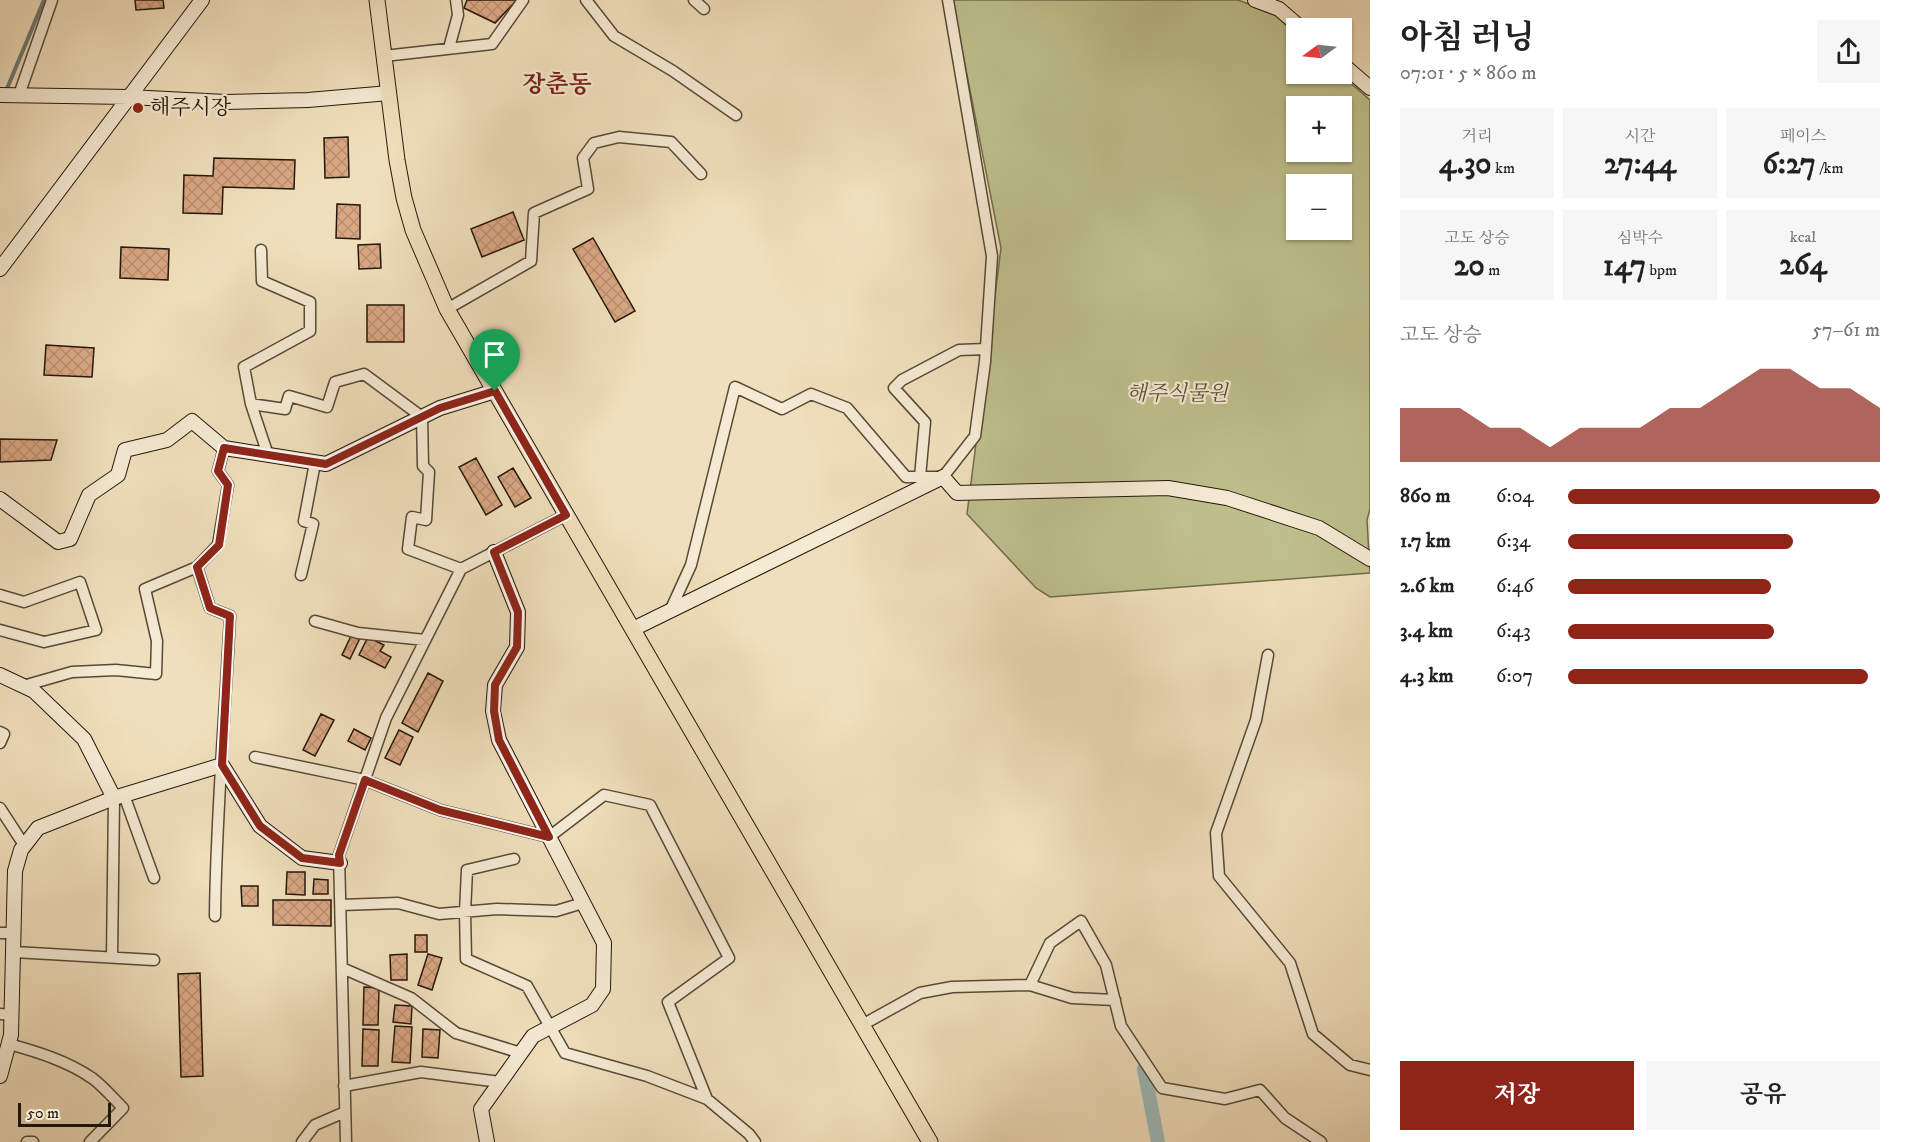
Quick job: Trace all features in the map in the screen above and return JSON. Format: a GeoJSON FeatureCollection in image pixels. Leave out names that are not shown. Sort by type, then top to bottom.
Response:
{"type":"FeatureCollection","features":[{"type":"Feature","properties":{"kind":"main road"},"geometry":{"type":"LineString","coordinates":[[377,0],[404,198],[413,230],[447,309],[930,1142]]}},
{"type":"Feature","properties":{"kind":"street"},"geometry":{"type":"LineString","coordinates":[[19,95],[52,0]]}},
{"type":"Feature","properties":{"kind":"street"},"geometry":{"type":"LineString","coordinates":[[0,269],[202,0]]}},
{"type":"Feature","properties":{"kind":"street"},"geometry":{"type":"LineString","coordinates":[[449,48],[458,15],[456,0]]}},
{"type":"Feature","properties":{"kind":"street"},"geometry":{"type":"LineString","coordinates":[[384,56],[492,44],[523,0]]}},
{"type":"Feature","properties":{"kind":"street"},"geometry":{"type":"LineString","coordinates":[[586,0],[614,36],[673,70],[736,115]]}},
{"type":"Feature","properties":{"kind":"street"},"geometry":{"type":"LineString","coordinates":[[694,0],[704,9]]}},
{"type":"Feature","properties":{"kind":"street"},"geometry":{"type":"LineString","coordinates":[[633,629],[943,477],[975,436],[986,349],[992,256],[948,0]]}},
{"type":"Feature","properties":{"kind":"street"},"geometry":{"type":"LineString","coordinates":[[1255,0],[1280,5],[1292,18]]}},
{"type":"Feature","properties":{"kind":"street"},"geometry":{"type":"LineString","coordinates":[[1352,72],[1370,88]]}},
{"type":"Feature","properties":{"kind":"street"},"geometry":{"type":"LineString","coordinates":[[0,95],[238,101],[308,100],[389,93]]}},
{"type":"Feature","properties":{"kind":"street"},"geometry":{"type":"LineString","coordinates":[[447,309],[531,261],[534,213],[588,189],[583,158],[594,142],[619,137],[671,142],[701,174]]}},
{"type":"Feature","properties":{"kind":"street"},"geometry":{"type":"LineString","coordinates":[[261,250],[262,281],[310,302],[310,331],[244,367],[251,404],[268,455]]}},
{"type":"Feature","properties":{"kind":"street"},"geometry":{"type":"LineString","coordinates":[[920,477],[925,422],[894,388],[902,380],[959,350],[986,349]]}},
{"type":"Feature","properties":{"kind":"street"},"geometry":{"type":"LineString","coordinates":[[251,404],[285,409],[289,396],[327,407],[335,382],[364,374],[422,417]]}},
{"type":"Feature","properties":{"kind":"street"},"geometry":{"type":"LineString","coordinates":[[670,611],[691,565],[735,387],[782,410],[811,394],[847,408],[906,477],[943,477],[957,493],[1168,488],[1227,498],[1319,528],[1370,559]]}},
{"type":"Feature","properties":{"kind":"street"},"geometry":{"type":"LineString","coordinates":[[0,500],[58,542],[70,538],[89,495],[118,475],[125,450],[166,440],[192,421],[224,448],[326,464],[440,408],[495,391]]}},
{"type":"Feature","properties":{"kind":"street"},"geometry":{"type":"LineString","coordinates":[[422,417],[423,466],[429,472],[426,520],[412,517],[408,549],[461,569]]}},
{"type":"Feature","properties":{"kind":"street"},"geometry":{"type":"LineString","coordinates":[[23,686],[72,672],[116,670],[156,674],[157,641],[145,589],[197,567],[219,545],[228,485],[218,471],[224,448]]}},
{"type":"Feature","properties":{"kind":"street"},"geometry":{"type":"LineString","coordinates":[[301,575],[313,524],[304,521],[315,463]]}},
{"type":"Feature","properties":{"kind":"street"},"geometry":{"type":"LineString","coordinates":[[346,1142],[339,855],[386,718],[461,569],[566,515]]}},
{"type":"Feature","properties":{"kind":"street"},"geometry":{"type":"LineString","coordinates":[[487,1142],[481,1109],[533,1036],[592,1005],[603,989],[604,943],[499,740],[494,711],[495,685],[517,647],[518,612],[494,552]]}},
{"type":"Feature","properties":{"kind":"street"},"geometry":{"type":"LineString","coordinates":[[197,567],[210,608],[230,616],[216,834],[215,916]]}},
{"type":"Feature","properties":{"kind":"street"},"geometry":{"type":"LineString","coordinates":[[0,595],[24,602],[80,582],[96,630],[44,642],[0,630]]}},
{"type":"Feature","properties":{"kind":"street"},"geometry":{"type":"LineString","coordinates":[[315,621],[358,633],[425,640]]}},
{"type":"Feature","properties":{"kind":"street"},"geometry":{"type":"LineString","coordinates":[[1268,655],[1256,720],[1216,833],[1218,876],[1290,963],[1313,1034],[1350,1065],[1370,1070]]}},
{"type":"Feature","properties":{"kind":"street"},"geometry":{"type":"LineString","coordinates":[[0,675],[34,691],[84,739],[119,797],[154,878]]}},
{"type":"Feature","properties":{"kind":"street"},"geometry":{"type":"LineString","coordinates":[[0,732],[4,734],[0,743]]}},
{"type":"Feature","properties":{"kind":"street"},"geometry":{"type":"LineString","coordinates":[[255,757],[365,780],[440,810],[549,837]]}},
{"type":"Feature","properties":{"kind":"street"},"geometry":{"type":"LineString","coordinates":[[0,1076],[9,1044],[6,1015],[14,952],[7,933],[15,871],[24,845],[38,828],[119,797],[222,765]]}},
{"type":"Feature","properties":{"kind":"street"},"geometry":{"type":"LineString","coordinates":[[222,765],[260,826],[302,858],[340,863]]}},
{"type":"Feature","properties":{"kind":"street"},"geometry":{"type":"LineString","coordinates":[[549,837],[604,795],[650,805],[729,958],[668,1002],[707,1100]]}},
{"type":"Feature","properties":{"kind":"street"},"geometry":{"type":"LineString","coordinates":[[112,957],[119,797]]}},
{"type":"Feature","properties":{"kind":"street"},"geometry":{"type":"LineString","coordinates":[[0,808],[24,845]]}},
{"type":"Feature","properties":{"kind":"street"},"geometry":{"type":"LineString","coordinates":[[514,860],[467,870],[466,959],[527,987],[565,1053],[647,1076],[707,1100],[749,1134],[755,1142]]}},
{"type":"Feature","properties":{"kind":"street"},"geometry":{"type":"LineString","coordinates":[[341,905],[398,903],[439,914],[497,909],[556,911],[584,903]]}},
{"type":"Feature","properties":{"kind":"street"},"geometry":{"type":"LineString","coordinates":[[1030,985],[1050,943],[1081,921],[1106,965],[1121,1026],[1162,1088],[1225,1099],[1260,1090],[1285,1118],[1321,1142]]}},
{"type":"Feature","properties":{"kind":"street"},"geometry":{"type":"LineString","coordinates":[[14,952],[154,960]]}},
{"type":"Feature","properties":{"kind":"street"},"geometry":{"type":"LineString","coordinates":[[342,968],[411,999],[456,1033],[521,1053]]}},
{"type":"Feature","properties":{"kind":"street"},"geometry":{"type":"LineString","coordinates":[[862,1025],[920,993],[952,987],[1030,985],[1072,998],[1115,1000]]}},
{"type":"Feature","properties":{"kind":"street"},"geometry":{"type":"LineString","coordinates":[[9,1044],[45,1054],[72,1067],[93,1079],[123,1107],[90,1142]]}},
{"type":"Feature","properties":{"kind":"street"},"geometry":{"type":"LineString","coordinates":[[344,1086],[421,1072],[500,1082]]}},
{"type":"Feature","properties":{"kind":"street"},"geometry":{"type":"LineString","coordinates":[[302,1142],[315,1125],[345,1112]]}},
{"type":"Feature","properties":{"kind":"street"},"geometry":{"type":"LineString","coordinates":[[27,1142],[33,1142]]}},
{"type":"Feature","properties":{"kind":"green space","name":"해주식물원"},"geometry":{"type":"Polygon","coordinates":[[[954,0],[1238,0],[1273,13],[1286,25],[1286,84],[1352,84],[1370,100],[1370,509],[1367,520],[1370,573],[1050,597],[1036,588],[967,514],[1001,248],[954,0]]]}},
{"type":"Feature","properties":{"kind":"building"},"geometry":{"type":"Polygon","coordinates":[[[135,0],[163,0],[164,8],[136,10],[135,0]]]}},
{"type":"Feature","properties":{"kind":"building"},"geometry":{"type":"Polygon","coordinates":[[[467,0],[517,0],[495,23],[464,8],[467,0]]]}},
{"type":"Feature","properties":{"kind":"building"},"geometry":{"type":"Polygon","coordinates":[[[348,137],[349,177],[325,178],[324,138],[348,137]]]}},
{"type":"Feature","properties":{"kind":"building"},"geometry":{"type":"Polygon","coordinates":[[[214,158],[295,160],[294,189],[223,187],[222,214],[183,213],[184,175],[213,176],[214,158]]]}},
{"type":"Feature","properties":{"kind":"building"},"geometry":{"type":"Polygon","coordinates":[[[337,204],[360,205],[360,239],[336,238],[337,204]]]}},
{"type":"Feature","properties":{"kind":"building"},"geometry":{"type":"Polygon","coordinates":[[[513,212],[524,240],[482,257],[471,229],[513,212]]]}},
{"type":"Feature","properties":{"kind":"building"},"geometry":{"type":"Polygon","coordinates":[[[593,238],[635,311],[615,322],[573,249],[593,238]]]}},
{"type":"Feature","properties":{"kind":"building"},"geometry":{"type":"Polygon","coordinates":[[[380,244],[381,268],[359,269],[358,245],[380,244]]]}},
{"type":"Feature","properties":{"kind":"building"},"geometry":{"type":"Polygon","coordinates":[[[121,247],[169,249],[168,280],[120,278],[121,247]]]}},
{"type":"Feature","properties":{"kind":"building"},"geometry":{"type":"Polygon","coordinates":[[[367,305],[404,305],[404,342],[367,342],[367,305]]]}},
{"type":"Feature","properties":{"kind":"building"},"geometry":{"type":"Polygon","coordinates":[[[46,345],[94,348],[92,377],[44,375],[46,345]]]}},
{"type":"Feature","properties":{"kind":"building"},"geometry":{"type":"Polygon","coordinates":[[[0,439],[57,440],[51,460],[0,462],[0,439]]]}},
{"type":"Feature","properties":{"kind":"building"},"geometry":{"type":"Polygon","coordinates":[[[476,458],[502,505],[486,515],[459,467],[476,458]]]}},
{"type":"Feature","properties":{"kind":"building"},"geometry":{"type":"Polygon","coordinates":[[[513,468],[531,498],[515,507],[498,477],[513,468]]]}},
{"type":"Feature","properties":{"kind":"building"},"geometry":{"type":"Polygon","coordinates":[[[352,634],[360,638],[350,659],[342,655],[352,634]]]}},
{"type":"Feature","properties":{"kind":"building"},"geometry":{"type":"Polygon","coordinates":[[[368,637],[384,645],[380,651],[391,657],[385,668],[359,655],[368,637]]]}},
{"type":"Feature","properties":{"kind":"building"},"geometry":{"type":"Polygon","coordinates":[[[428,673],[443,681],[418,732],[402,723],[428,673]]]}},
{"type":"Feature","properties":{"kind":"building"},"geometry":{"type":"Polygon","coordinates":[[[321,714],[334,720],[315,756],[303,750],[321,714]]]}},
{"type":"Feature","properties":{"kind":"building"},"geometry":{"type":"Polygon","coordinates":[[[354,729],[371,738],[365,750],[348,741],[354,729]]]}},
{"type":"Feature","properties":{"kind":"building"},"geometry":{"type":"Polygon","coordinates":[[[399,730],[413,737],[400,765],[385,758],[399,730]]]}},
{"type":"Feature","properties":{"kind":"building"},"geometry":{"type":"Polygon","coordinates":[[[287,872],[305,872],[305,895],[286,894],[287,872]]]}},
{"type":"Feature","properties":{"kind":"building"},"geometry":{"type":"Polygon","coordinates":[[[314,879],[328,880],[328,894],[313,894],[314,879]]]}},
{"type":"Feature","properties":{"kind":"building"},"geometry":{"type":"Polygon","coordinates":[[[241,886],[258,886],[258,906],[242,906],[241,886]]]}},
{"type":"Feature","properties":{"kind":"building"},"geometry":{"type":"Polygon","coordinates":[[[273,900],[331,900],[331,926],[273,925],[273,900]]]}},
{"type":"Feature","properties":{"kind":"building"},"geometry":{"type":"Polygon","coordinates":[[[415,935],[427,935],[427,952],[415,952],[415,935]]]}},
{"type":"Feature","properties":{"kind":"building"},"geometry":{"type":"Polygon","coordinates":[[[407,954],[407,980],[391,980],[390,955],[407,954]]]}},
{"type":"Feature","properties":{"kind":"building"},"geometry":{"type":"Polygon","coordinates":[[[428,954],[442,958],[432,990],[418,985],[428,954]]]}},
{"type":"Feature","properties":{"kind":"building"},"geometry":{"type":"Polygon","coordinates":[[[200,973],[203,1076],[181,1077],[178,974],[200,973]]]}},
{"type":"Feature","properties":{"kind":"building"},"geometry":{"type":"Polygon","coordinates":[[[364,987],[379,988],[378,1025],[363,1025],[364,987]]]}},
{"type":"Feature","properties":{"kind":"building"},"geometry":{"type":"Polygon","coordinates":[[[395,1005],[412,1006],[411,1024],[393,1022],[395,1005]]]}},
{"type":"Feature","properties":{"kind":"building"},"geometry":{"type":"Polygon","coordinates":[[[395,1026],[412,1027],[410,1063],[392,1062],[395,1026]]]}},
{"type":"Feature","properties":{"kind":"building"},"geometry":{"type":"Polygon","coordinates":[[[363,1029],[379,1030],[378,1066],[362,1066],[363,1029]]]}},
{"type":"Feature","properties":{"kind":"building"},"geometry":{"type":"Polygon","coordinates":[[[423,1029],[440,1030],[438,1058],[422,1057],[423,1029]]]}},
{"type":"Feature","properties":{"kind":"waterway"},"geometry":{"type":"LineString","coordinates":[[6,91],[44,0]]}},
{"type":"Feature","properties":{"kind":"waterway"},"geometry":{"type":"LineString","coordinates":[[1144,1069],[1158,1142]]}},
{"type":"Feature","properties":{"kind":"place","name":"해주시장"},"geometry":{"type":"Point","coordinates":[138,108]}},
{"type":"Feature","properties":{"kind":"district","name":"장춘동"},"geometry":{"type":"Point","coordinates":[557,85]}},
{"type":"Feature","properties":{"kind":"route"},"geometry":{"type":"LineString","coordinates":[[495,391],[566,515],[494,552],[518,612],[517,647],[495,685],[494,711],[499,740],[549,837],[440,810],[365,780],[339,855],[340,863],[302,858],[260,826],[222,765],[230,616],[210,608],[197,567],[219,545],[228,485],[218,471],[224,448],[326,464],[440,408],[495,391]]}}]}
